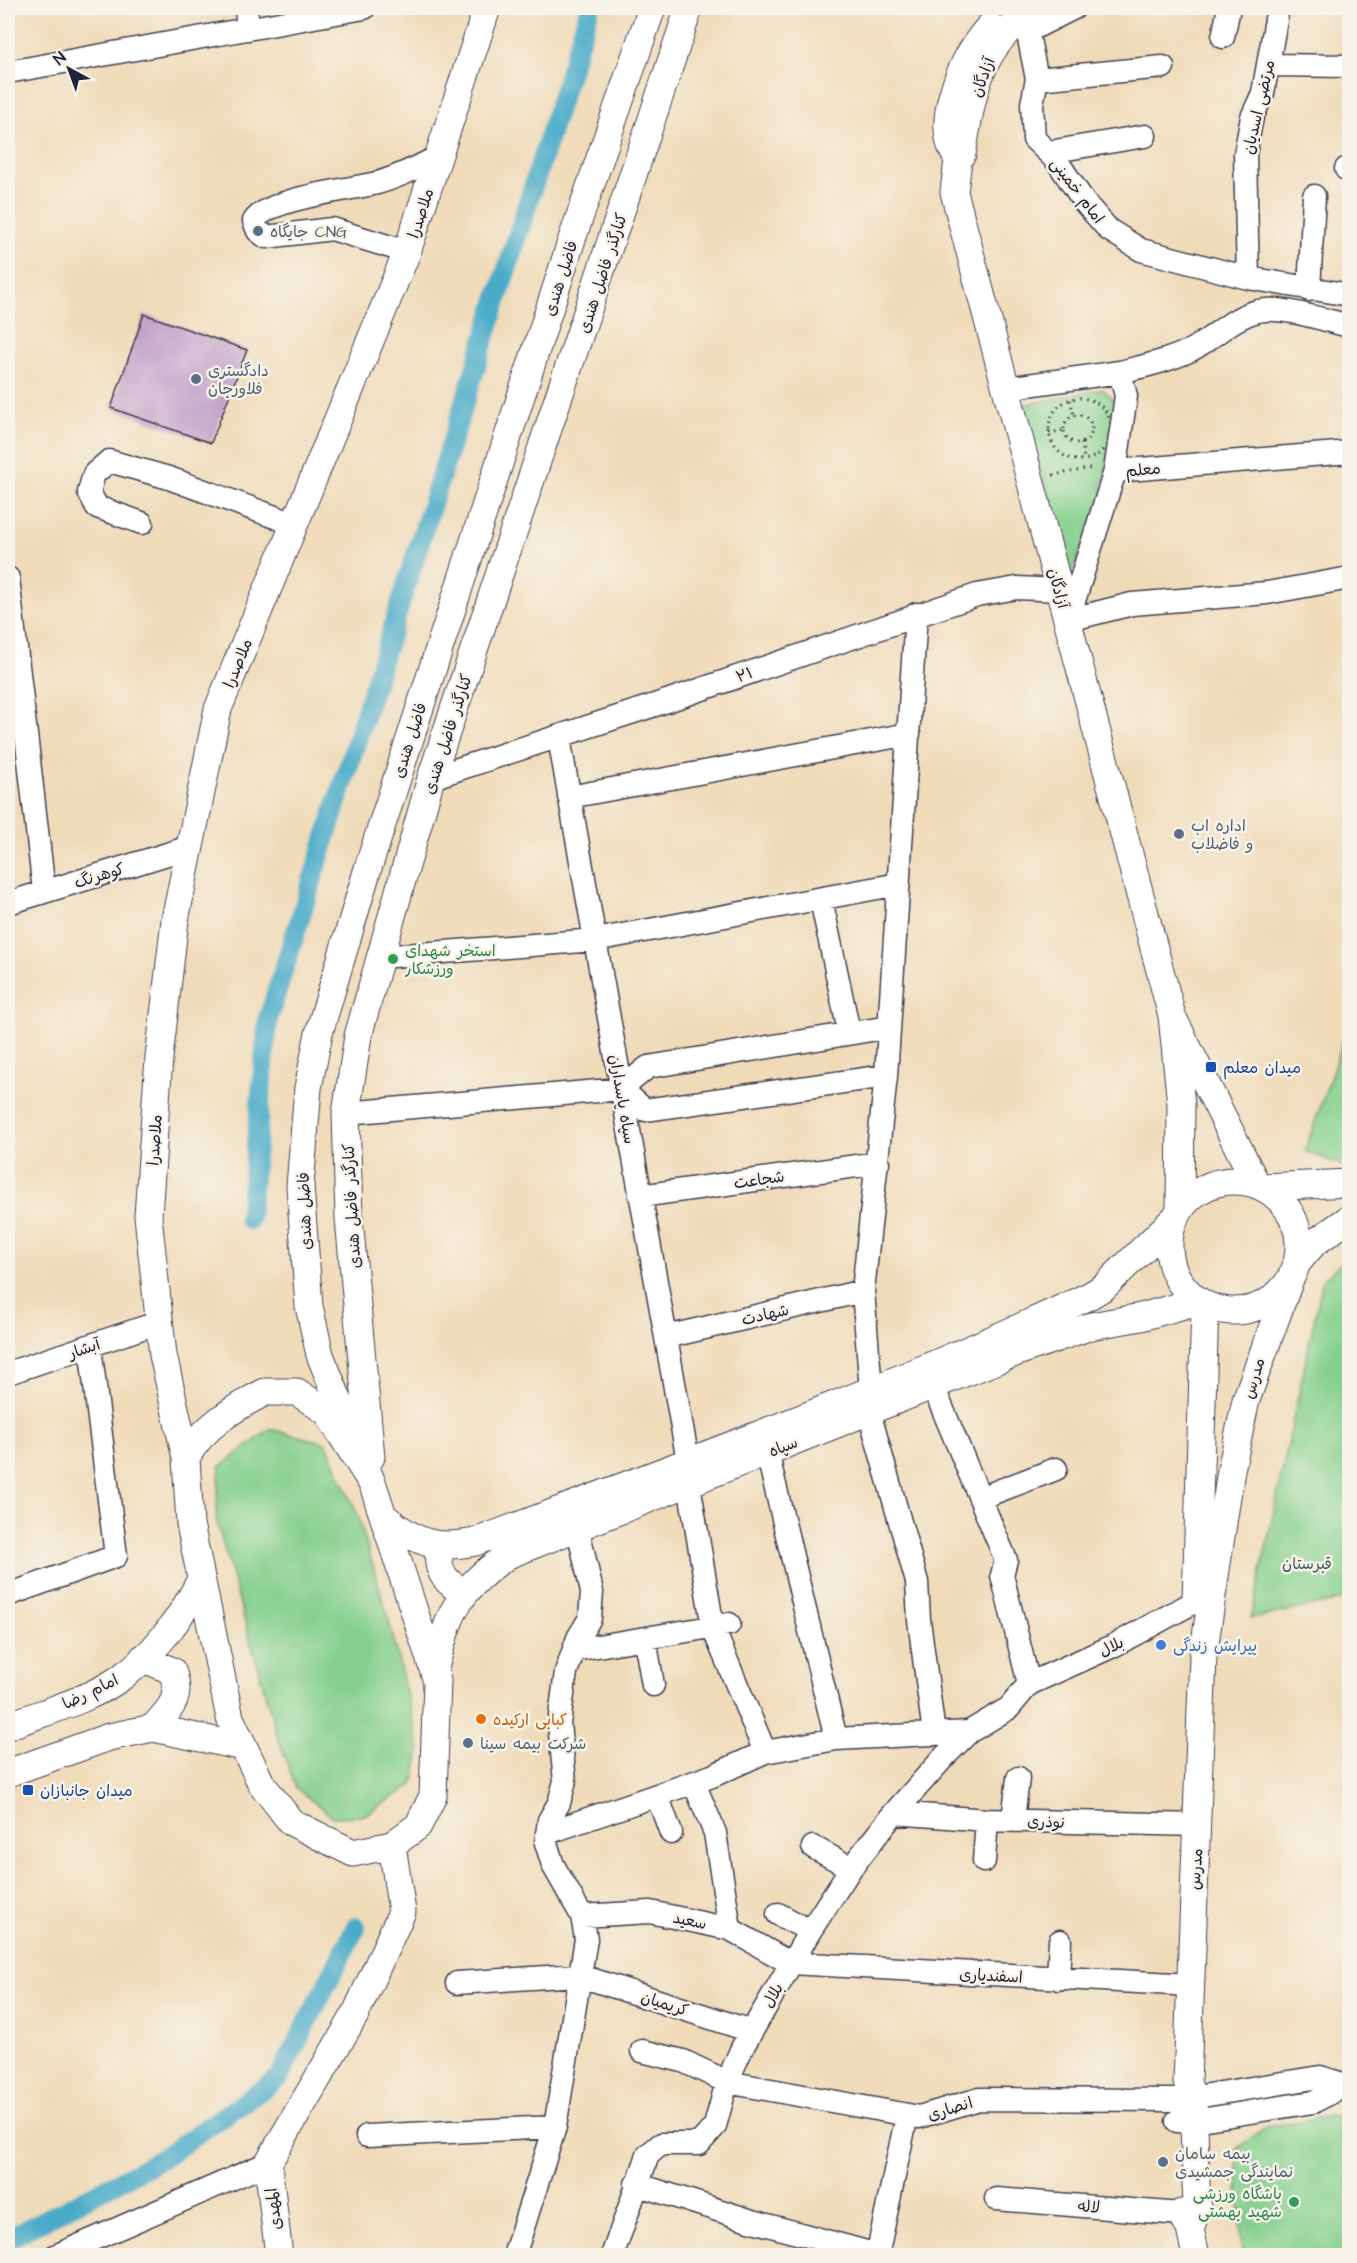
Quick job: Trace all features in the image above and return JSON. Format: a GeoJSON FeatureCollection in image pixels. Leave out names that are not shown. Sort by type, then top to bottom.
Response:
{"type":"FeatureCollection","features":[{"type":"Feature","properties":{"kind":"main road","name":"ملاصدرا"},"geometry":{"type":"LineString","coordinates":[[186,1458],[163,1355],[148,1216],[159,1058],[175,920],[218,709],[407,252],[487,8]]}},
{"type":"Feature","properties":{"kind":"main road","name":"فاضل هندی"},"geometry":{"type":"LineString","coordinates":[[373,1485],[320,1355],[309,1306],[300,1186],[308,1088],[336,971],[368,868],[572,239],[652,8]]}},
{"type":"Feature","properties":{"kind":"main road","name":"کنارگذر فاضل هندی"},"geometry":{"type":"LineString","coordinates":[[373,1485],[349,1219],[346,1113],[358,1036],[431,778],[689,8]]}},
{"type":"Feature","properties":{"kind":"main road","name":"آزادگان"},"geometry":{"type":"LineString","coordinates":[[1023,15],[1005,33],[987,60],[975,94],[962,154],[958,160],[954,192],[1172,1016]]}},
{"type":"Feature","properties":{"kind":"main road"},"geometry":{"type":"LineString","coordinates":[[1172,1016],[1260,1186],[1287,1207],[1295,1221],[1300,1242],[1293,1272]]}},
{"type":"Feature","properties":{"kind":"main road"},"geometry":{"type":"LineString","coordinates":[[1172,1016],[1181,1105],[1177,1214]]}},
{"type":"Feature","properties":{"kind":"main road"},"geometry":{"type":"LineString","coordinates":[[1350,1183],[1260,1186],[1232,1181],[1214,1184],[1198,1191],[1177,1214],[1169,1233],[1168,1250],[1171,1268],[1179,1283],[1202,1304],[1235,1312],[1256,1308],[1275,1298],[1314,1243],[1350,1218]]}},
{"type":"Feature","properties":{"kind":"main road","name":"سپاه"},"geometry":{"type":"LineString","coordinates":[[385,1517],[414,1539],[442,1545],[475,1542],[688,1473],[767,1452],[1104,1287],[1177,1214]]}},
{"type":"Feature","properties":{"kind":"main road","name":"مدرس"},"geometry":{"type":"LineString","coordinates":[[1186,2221],[1197,2209],[1185,2105],[1192,1985],[1193,1897],[1198,1826],[1203,1656],[1231,1470],[1246,1400],[1293,1272]]}},
{"type":"Feature","properties":{"kind":"main road","name":"سپاه"},"geometry":{"type":"LineString","coordinates":[[434,1672],[446,1624],[466,1591],[484,1572],[508,1555],[578,1528],[688,1473],[870,1401],[933,1386],[1091,1326],[1202,1304]]}},
{"type":"Feature","properties":{"kind":"main road","name":"مدرس"},"geometry":{"type":"LineString","coordinates":[[1202,1304],[1196,1601],[1203,1656]]}},
{"type":"Feature","properties":{"kind":"main road"},"geometry":{"type":"LineString","coordinates":[[265,1392],[297,1392],[327,1412],[373,1485],[437,1681],[437,1740],[433,1796],[418,1826],[392,1845],[352,1852],[291,1822],[261,1783],[230,1718],[190,1524],[186,1458],[207,1431],[237,1407],[265,1392]]}},
{"type":"Feature","properties":{"kind":"main road"},"geometry":{"type":"LineString","coordinates":[[442,1545],[438,1557],[441,1571],[451,1584],[466,1591]]}},
{"type":"Feature","properties":{"kind":"main road","name":"امام رضا"},"geometry":{"type":"LineString","coordinates":[[8,1726],[74,1700],[118,1679],[143,1658],[189,1604],[201,1580]]}},
{"type":"Feature","properties":{"kind":"main road"},"geometry":{"type":"LineString","coordinates":[[143,1658],[172,1671],[178,1686],[175,1702],[153,1728]]}},
{"type":"Feature","properties":{"kind":"main road"},"geometry":{"type":"LineString","coordinates":[[8,1773],[109,1737],[153,1728],[244,1747]]}},
{"type":"Feature","properties":{"kind":"main road"},"geometry":{"type":"LineString","coordinates":[[268,2163],[355,2014],[402,1912],[392,1845]]}},
{"type":"Feature","properties":{"kind":"main road","name":"المهدی"},"geometry":{"type":"LineString","coordinates":[[268,2163],[279,2256]]}},
{"type":"Feature","properties":{"kind":"main road"},"geometry":{"type":"LineString","coordinates":[[1186,2221],[1196,2256]]}},
{"type":"Feature","properties":{"kind":"street"},"geometry":{"type":"LineString","coordinates":[[8,72],[247,18],[364,8]]}},
{"type":"Feature","properties":{"kind":"street"},"geometry":{"type":"LineString","coordinates":[[1023,15],[1074,8]]}},
{"type":"Feature","properties":{"kind":"street"},"geometry":{"type":"LineString","coordinates":[[1223,37],[1229,8]]}},
{"type":"Feature","properties":{"kind":"street","name":"مرتضی اسدیان"},"geometry":{"type":"LineString","coordinates":[[1248,278],[1245,153],[1252,117],[1263,93],[1278,8]]}},
{"type":"Feature","properties":{"kind":"street","name":"امام خمینی"},"geometry":{"type":"LineString","coordinates":[[1023,15],[1036,79],[1032,124],[1035,139],[1049,152],[1085,203],[1109,230],[1141,250],[1248,278],[1309,290],[1350,295]]}},
{"type":"Feature","properties":{"kind":"street"},"geometry":{"type":"LineString","coordinates":[[1268,65],[1350,66]]}},
{"type":"Feature","properties":{"kind":"street"},"geometry":{"type":"LineString","coordinates":[[1036,79],[1163,68]]}},
{"type":"Feature","properties":{"kind":"street"},"geometry":{"type":"LineString","coordinates":[[1049,152],[1145,136]]}},
{"type":"Feature","properties":{"kind":"street"},"geometry":{"type":"LineString","coordinates":[[407,252],[332,229],[266,237],[258,231],[254,221],[260,212],[276,206],[403,175],[438,158]]}},
{"type":"Feature","properties":{"kind":"street"},"geometry":{"type":"LineString","coordinates":[[1309,290],[1314,196]]}},
{"type":"Feature","properties":{"kind":"street"},"geometry":{"type":"LineString","coordinates":[[1006,388],[1120,372],[1162,362],[1193,349],[1227,324],[1259,310],[1279,311],[1350,326]]}},
{"type":"Feature","properties":{"kind":"street","name":"معلم"},"geometry":{"type":"LineString","coordinates":[[1120,372],[1126,396],[1115,471],[1350,452]]}},
{"type":"Feature","properties":{"kind":"street"},"geometry":{"type":"LineString","coordinates":[[142,523],[97,507],[89,492],[94,474],[109,461],[169,478],[294,524]]}},
{"type":"Feature","properties":{"kind":"street"},"geometry":{"type":"LineString","coordinates":[[1068,620],[1115,471]]}},
{"type":"Feature","properties":{"kind":"street"},"geometry":{"type":"LineString","coordinates":[[8,578],[44,891]]}},
{"type":"Feature","properties":{"kind":"street"},"geometry":{"type":"LineString","coordinates":[[1068,620],[1132,604],[1267,592],[1350,578]]}},
{"type":"Feature","properties":{"kind":"street","name":"۲۱"},"geometry":{"type":"LineString","coordinates":[[431,778],[559,738],[977,594],[1017,588],[1059,590]]}},
{"type":"Feature","properties":{"kind":"street"},"geometry":{"type":"LineString","coordinates":[[916,614],[886,1076],[863,1291],[870,1401],[918,1582],[919,1620],[934,1734]]}},
{"type":"Feature","properties":{"kind":"street"},"geometry":{"type":"LineString","coordinates":[[569,796],[909,734]]}},
{"type":"Feature","properties":{"kind":"street","name":"سپاه پاسداران"},"geometry":{"type":"LineString","coordinates":[[559,738],[666,1336],[688,1473],[721,1626],[765,1752]]}},
{"type":"Feature","properties":{"kind":"street","name":"کوهرنگ"},"geometry":{"type":"LineString","coordinates":[[8,903],[190,847]]}},
{"type":"Feature","properties":{"kind":"street"},"geometry":{"type":"LineString","coordinates":[[380,957],[595,940],[899,884]]}},
{"type":"Feature","properties":{"kind":"street"},"geometry":{"type":"LineString","coordinates":[[821,899],[849,1032]]}},
{"type":"Feature","properties":{"kind":"street"},"geometry":{"type":"LineString","coordinates":[[346,1113],[621,1089],[648,1067],[889,1027]]}},
{"type":"Feature","properties":{"kind":"street"},"geometry":{"type":"LineString","coordinates":[[621,1089],[645,1110],[886,1076]]}},
{"type":"Feature","properties":{"kind":"street","name":"شجاعت"},"geometry":{"type":"LineString","coordinates":[[640,1196],[878,1162]]}},
{"type":"Feature","properties":{"kind":"street","name":"شهادت"},"geometry":{"type":"LineString","coordinates":[[666,1336],[863,1291]]}},
{"type":"Feature","properties":{"kind":"street","name":"آبشار"},"geometry":{"type":"LineString","coordinates":[[8,1373],[160,1322]]}},
{"type":"Feature","properties":{"kind":"street"},"geometry":{"type":"LineString","coordinates":[[8,1595],[116,1556],[90,1346]]}},
{"type":"Feature","properties":{"kind":"street"},"geometry":{"type":"LineString","coordinates":[[933,1386],[1006,1560],[1002,1575],[1029,1684]]}},
{"type":"Feature","properties":{"kind":"street"},"geometry":{"type":"LineString","coordinates":[[767,1452],[836,1738]]}},
{"type":"Feature","properties":{"kind":"street"},"geometry":{"type":"LineString","coordinates":[[980,1498],[1056,1469]]}},
{"type":"Feature","properties":{"kind":"street"},"geometry":{"type":"LineString","coordinates":[[514,2256],[555,2127],[578,1975],[586,1939],[582,1916],[553,1865],[546,1843],[549,1820],[559,1803],[565,1781],[559,1724],[566,1672],[590,1618],[592,1592],[578,1528]]}},
{"type":"Feature","properties":{"kind":"street","name":"بلال"},"geometry":{"type":"LineString","coordinates":[[612,2256],[648,2155],[661,2144],[699,2144],[715,2126],[727,2082],[751,2031],[790,1963],[851,1868],[894,1813],[969,1731],[1009,1708],[1029,1684],[1113,1646],[1196,1601]]}},
{"type":"Feature","properties":{"kind":"street"},"geometry":{"type":"LineString","coordinates":[[574,1650],[721,1626]]}},
{"type":"Feature","properties":{"kind":"street"},"geometry":{"type":"LineString","coordinates":[[645,1639],[653,1685]]}},
{"type":"Feature","properties":{"kind":"street","name":"بلال"},"geometry":{"type":"LineString","coordinates":[[547,1833],[694,1783],[765,1752],[836,1738],[969,1731]]}},
{"type":"Feature","properties":{"kind":"street"},"geometry":{"type":"LineString","coordinates":[[1013,1820],[1018,1778]]}},
{"type":"Feature","properties":{"kind":"street"},"geometry":{"type":"LineString","coordinates":[[694,1783],[715,1833],[730,1929]]}},
{"type":"Feature","properties":{"kind":"street"},"geometry":{"type":"LineString","coordinates":[[657,1795],[671,1833]]}},
{"type":"Feature","properties":{"kind":"street","name":"نوذری"},"geometry":{"type":"LineString","coordinates":[[894,1813],[987,1820],[1198,1826]]}},
{"type":"Feature","properties":{"kind":"street"},"geometry":{"type":"LineString","coordinates":[[984,1861],[987,1820]]}},
{"type":"Feature","properties":{"kind":"street"},"geometry":{"type":"LineString","coordinates":[[813,1847],[851,1868]]}},
{"type":"Feature","properties":{"kind":"street","name":"سعید"},"geometry":{"type":"LineString","coordinates":[[582,1916],[650,1912],[730,1929],[790,1963]]}},
{"type":"Feature","properties":{"kind":"street"},"geometry":{"type":"LineString","coordinates":[[778,1914],[810,1931]]}},
{"type":"Feature","properties":{"kind":"street"},"geometry":{"type":"LineString","coordinates":[[1058,1978],[1060,1941]]}},
{"type":"Feature","properties":{"kind":"street","name":"اسفندیاری"},"geometry":{"type":"LineString","coordinates":[[790,1963],[1192,1985]]}},
{"type":"Feature","properties":{"kind":"street"},"geometry":{"type":"LineString","coordinates":[[457,1983],[578,1975]]}},
{"type":"Feature","properties":{"kind":"street","name":"کریمیان"},"geometry":{"type":"LineString","coordinates":[[578,1975],[751,2031]]}},
{"type":"Feature","properties":{"kind":"street","name":"انصاری"},"geometry":{"type":"LineString","coordinates":[[642,2051],[683,2061],[727,2082],[919,2117],[979,2099],[1185,2105],[1313,2102],[1346,2083]]}},
{"type":"Feature","properties":{"kind":"street"},"geometry":{"type":"LineString","coordinates":[[636,2184],[749,2220],[877,2255],[907,2115]]}},
{"type":"Feature","properties":{"kind":"street"},"geometry":{"type":"LineString","coordinates":[[367,2136],[555,2127]]}},
{"type":"Feature","properties":{"kind":"street"},"geometry":{"type":"LineString","coordinates":[[56,2256],[268,2163]]}},
{"type":"Feature","properties":{"kind":"street","name":"لاله"},"geometry":{"type":"LineString","coordinates":[[996,2199],[1186,2221]]}},
{"type":"Feature","properties":{"kind":"path"},"geometry":{"type":"LineString","coordinates":[[1080,398],[1100,405],[1111,423],[1108,443],[1094,457],[1084,459],[1074,459],[1057,451],[1049,433],[1053,412],[1070,399],[1080,398]]}},
{"type":"Feature","properties":{"kind":"path"},"geometry":{"type":"LineString","coordinates":[[1070,399],[1074,415]]}},
{"type":"Feature","properties":{"kind":"path"},"geometry":{"type":"LineString","coordinates":[[1074,415],[1083,416],[1092,426],[1091,435],[1082,443],[1070,440],[1064,430],[1066,421],[1074,415]]}},
{"type":"Feature","properties":{"kind":"path"},"geometry":{"type":"LineString","coordinates":[[1049,433],[1064,430]]}},
{"type":"Feature","properties":{"kind":"path"},"geometry":{"type":"LineString","coordinates":[[1082,443],[1084,459]]}},
{"type":"Feature","properties":{"kind":"path"},"geometry":{"type":"LineString","coordinates":[[1054,486],[1051,475],[1096,468],[1094,479]]}},
{"type":"Feature","properties":{"kind":"green space"},"geometry":{"type":"Polygon","coordinates":[[[1103,389],[1117,403],[1101,499],[1071,576],[1022,405],[1103,389]]]}},
{"type":"Feature","properties":{"kind":"green space"},"geometry":{"type":"Polygon","coordinates":[[[1349,1038],[1349,1168],[1305,1151],[1343,1040],[1349,1038]]]}},
{"type":"Feature","properties":{"kind":"green space","name":"قبرستان"},"geometry":{"type":"Polygon","coordinates":[[[1349,1257],[1349,1598],[1251,1619],[1323,1279],[1349,1257]]]}},
{"type":"Feature","properties":{"kind":"green space"},"geometry":{"type":"Polygon","coordinates":[[[270,1429],[326,1443],[358,1516],[389,1620],[420,1751],[413,1785],[363,1816],[333,1817],[296,1788],[277,1735],[216,1519],[220,1467],[270,1429]]]}},
{"type":"Feature","properties":{"kind":"green space","name":"باشگاه ورزشی شهید بهشتی"},"geometry":{"type":"Polygon","coordinates":[[[1349,2113],[1349,2255],[1242,2255],[1236,2149],[1266,2127],[1349,2113]]]}},
{"type":"Feature","properties":{"kind":"building"},"geometry":{"type":"Polygon","coordinates":[[[144,314],[247,350],[211,443],[111,408],[144,314]]]}},
{"type":"Feature","properties":{"kind":"waterway"},"geometry":{"type":"LineString","coordinates":[[249,1220],[268,1019],[590,8]]}},
{"type":"Feature","properties":{"kind":"waterway"},"geometry":{"type":"LineString","coordinates":[[8,2239],[161,2159],[279,2078],[356,1927]]}},
{"type":"Feature","properties":{"kind":"place","name":"جایگاه CNG"},"geometry":{"type":"Point","coordinates":[258,231]}},
{"type":"Feature","properties":{"kind":"place","name":"دادگستری فلاورجان"},"geometry":{"type":"Point","coordinates":[196,379]}},
{"type":"Feature","properties":{"kind":"place","name":"اداره اب و فاضلاب"},"geometry":{"type":"Point","coordinates":[1179,834]}},
{"type":"Feature","properties":{"kind":"place","name":"استخر شهدای ورزشکار"},"geometry":{"type":"Point","coordinates":[393,959]}},
{"type":"Feature","properties":{"kind":"place","name":"میدان معلم"},"geometry":{"type":"Point","coordinates":[1211,1067]}},
{"type":"Feature","properties":{"kind":"place","name":"پیرایش زندگی"},"geometry":{"type":"Point","coordinates":[1161,1645]}},
{"type":"Feature","properties":{"kind":"place","name":"کبابی ارکیده"},"geometry":{"type":"Point","coordinates":[481,1719]}},
{"type":"Feature","properties":{"kind":"place","name":"شرکت بیمه سینا"},"geometry":{"type":"Point","coordinates":[468,1743]}},
{"type":"Feature","properties":{"kind":"place","name":"میدان جانبازان"},"geometry":{"type":"Point","coordinates":[28,1790]}},
{"type":"Feature","properties":{"kind":"place","name":"بیمه سامان نمایندگی جمشیدی"},"geometry":{"type":"Point","coordinates":[1163,2162]}},
{"type":"Feature","properties":{"kind":"place","name":"باشگاه ورزشی شهید بهشتی"},"geometry":{"type":"Point","coordinates":[1294,2202]}}]}
